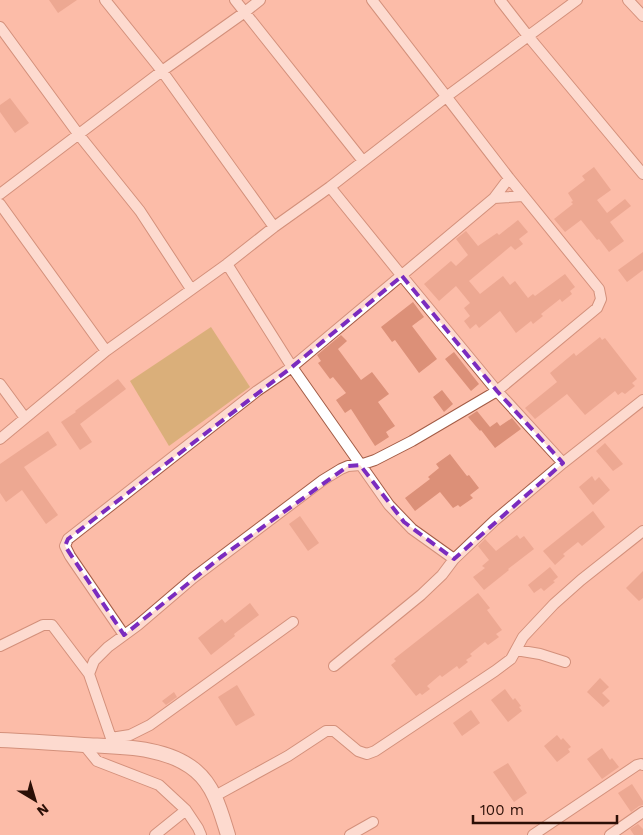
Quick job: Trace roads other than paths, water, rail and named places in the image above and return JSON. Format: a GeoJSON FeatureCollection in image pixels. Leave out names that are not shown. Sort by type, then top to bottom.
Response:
{"type":"FeatureCollection","features":[{"type":"Feature","properties":{"kind":"main road"},"geometry":{"type":"LineString","coordinates":[[0,740],[84,745],[114,743],[178,759],[196,771],[209,785],[215,796],[228,835]]}},
{"type":"Feature","properties":{"kind":"street"},"geometry":{"type":"LineString","coordinates":[[105,0],[162,71],[274,227]]}},
{"type":"Feature","properties":{"kind":"street"},"geometry":{"type":"LineString","coordinates":[[235,0],[363,161]]}},
{"type":"Feature","properties":{"kind":"street"},"geometry":{"type":"LineString","coordinates":[[0,194],[162,71],[260,0]]}},
{"type":"Feature","properties":{"kind":"street"},"geometry":{"type":"LineString","coordinates":[[89,674],[94,661],[108,647],[193,578],[324,480],[341,469],[375,460],[412,441],[496,391],[597,308],[601,299],[599,289],[523,196],[372,0]]}},
{"type":"Feature","properties":{"kind":"street"},"geometry":{"type":"LineString","coordinates":[[500,0],[643,174]]}},
{"type":"Feature","properties":{"kind":"street"},"geometry":{"type":"LineString","coordinates":[[0,439],[106,351],[330,187],[576,0]]}},
{"type":"Feature","properties":{"kind":"street"},"geometry":{"type":"LineString","coordinates":[[628,0],[643,16]]}},
{"type":"Feature","properties":{"kind":"street"},"geometry":{"type":"LineString","coordinates":[[0,27],[79,135],[140,212],[191,289]]}},
{"type":"Feature","properties":{"kind":"street"},"geometry":{"type":"LineString","coordinates":[[124,635],[70,556],[65,546],[68,539],[257,391],[292,367],[494,198],[509,178]]}},
{"type":"Feature","properties":{"kind":"street"},"geometry":{"type":"LineString","coordinates":[[330,187],[496,391],[563,463]]}},
{"type":"Feature","properties":{"kind":"street"},"geometry":{"type":"LineString","coordinates":[[494,198],[523,196]]}},
{"type":"Feature","properties":{"kind":"street"},"geometry":{"type":"LineString","coordinates":[[0,204],[106,351]]}},
{"type":"Feature","properties":{"kind":"street"},"geometry":{"type":"LineString","coordinates":[[226,264],[292,367],[389,505],[412,529],[454,559]]}},
{"type":"Feature","properties":{"kind":"street"},"geometry":{"type":"LineString","coordinates":[[0,384],[25,418]]}},
{"type":"Feature","properties":{"kind":"street"},"geometry":{"type":"LineString","coordinates":[[334,666],[421,596],[442,575],[454,559],[494,521],[563,463],[643,400]]}},
{"type":"Feature","properties":{"kind":"street"},"geometry":{"type":"LineString","coordinates":[[215,796],[288,756],[326,731],[334,731],[358,751],[367,754],[375,751],[496,671],[511,659],[523,637],[554,604],[643,531]]}},
{"type":"Feature","properties":{"kind":"street"},"geometry":{"type":"LineString","coordinates":[[0,646],[43,624],[52,626],[89,674],[114,743],[150,725],[293,622]]}},
{"type":"Feature","properties":{"kind":"street"},"geometry":{"type":"LineString","coordinates":[[516,650],[540,654],[565,662]]}},
{"type":"Feature","properties":{"kind":"street"},"geometry":{"type":"LineString","coordinates":[[84,745],[97,761],[159,785],[186,810],[201,835]]}},
{"type":"Feature","properties":{"kind":"street"},"geometry":{"type":"LineString","coordinates":[[533,835],[637,765],[643,765]]}},
{"type":"Feature","properties":{"kind":"street"},"geometry":{"type":"LineString","coordinates":[[155,835],[186,810]]}},
{"type":"Feature","properties":{"kind":"street"},"geometry":{"type":"LineString","coordinates":[[610,835],[643,812]]}},
{"type":"Feature","properties":{"kind":"street"},"geometry":{"type":"LineString","coordinates":[[350,835],[373,822]]}}]}
